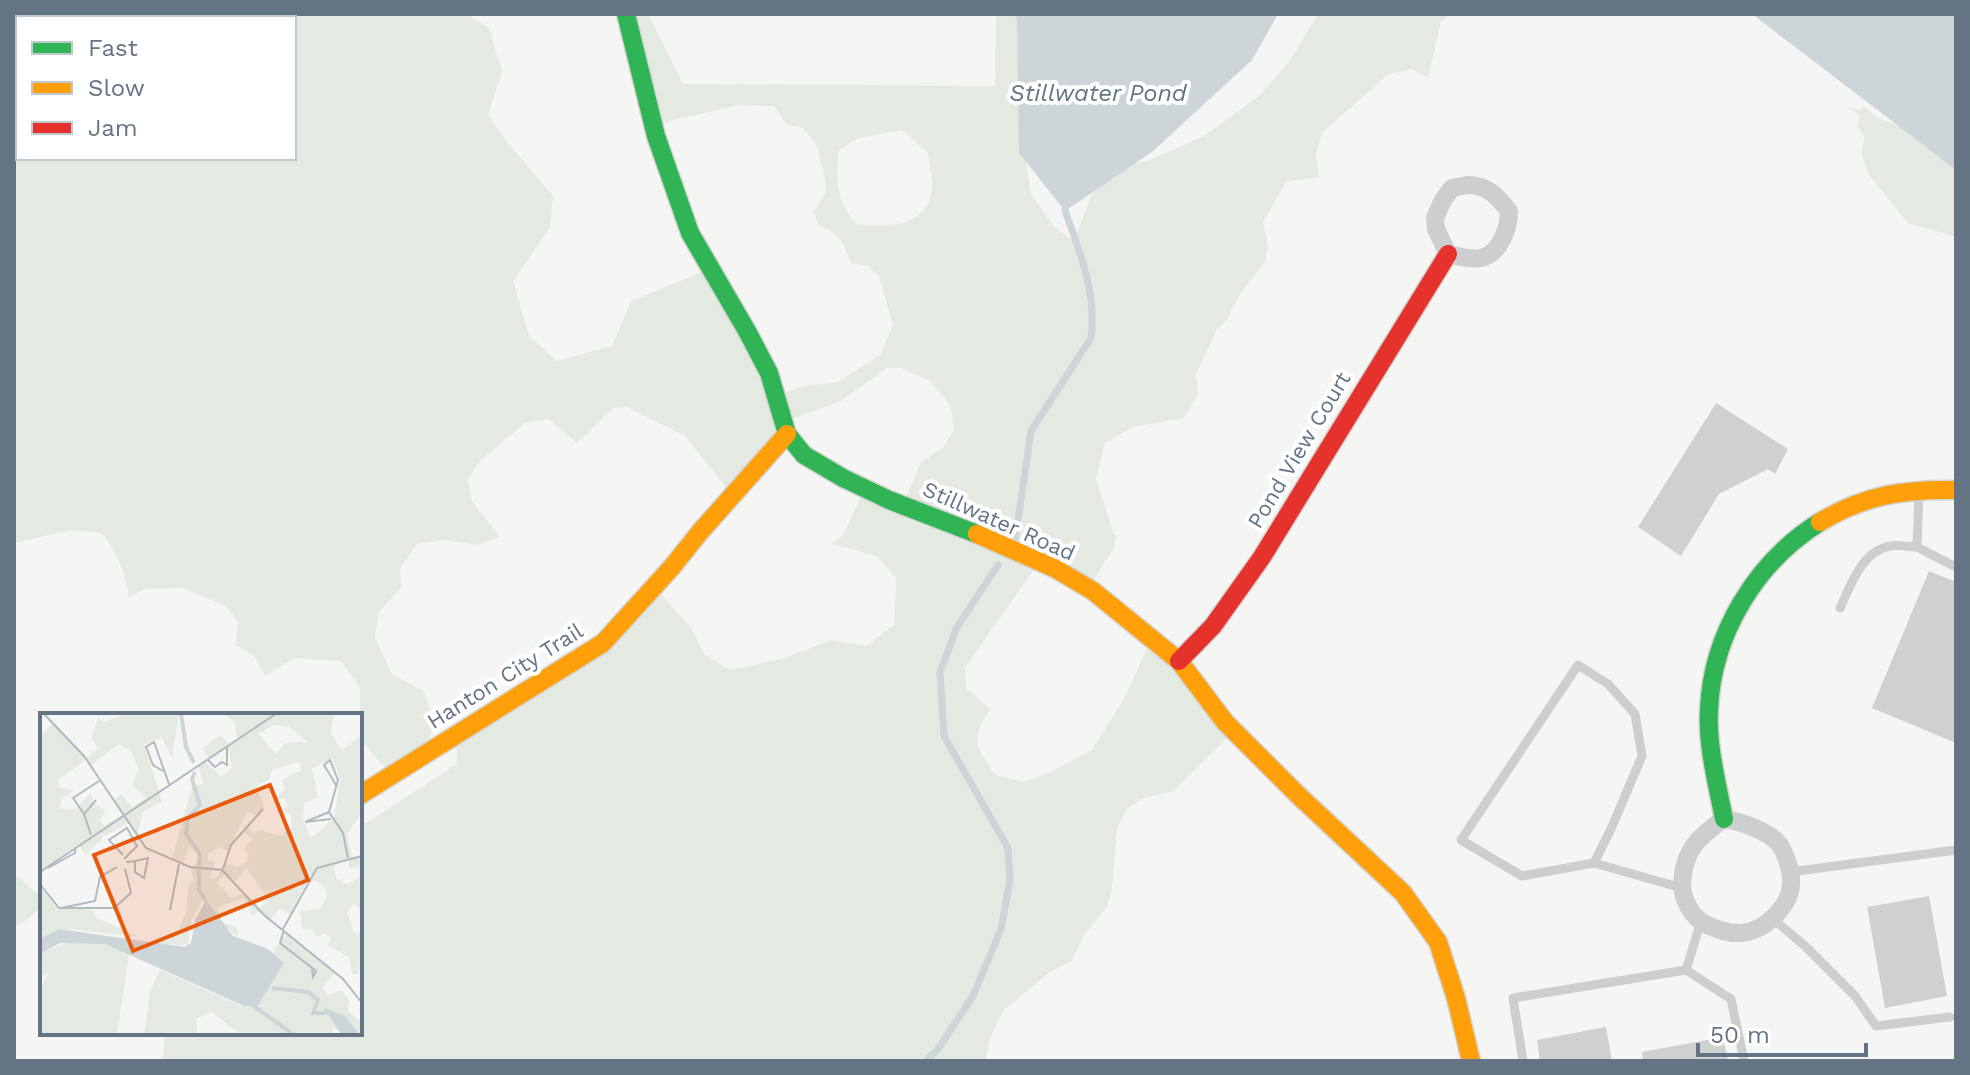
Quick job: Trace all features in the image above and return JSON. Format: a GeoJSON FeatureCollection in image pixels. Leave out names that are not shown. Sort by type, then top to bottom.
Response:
{"type":"FeatureCollection","features":[{"type":"Feature","properties":{"kind":"street","name":"Stillwater Road"},"geometry":{"type":"LineString","coordinates":[[626,14],[656,136],[690,233],[769,373],[787,434],[804,455],[843,478],[1056,569],[1093,591],[1179,661],[1225,722],[1394,884],[1421,916],[1438,942],[1471,1061]]}},
{"type":"Feature","properties":{"kind":"street"},"geometry":{"type":"LineString","coordinates":[[1479,185],[1490,190],[1509,211],[1509,222],[1496,249],[1479,259],[1448,254],[1436,229],[1435,218],[1443,200],[1452,188],[1479,185]]}},
{"type":"Feature","properties":{"kind":"street","name":"Pond View Court"},"geometry":{"type":"LineString","coordinates":[[1179,661],[1213,626],[1262,557],[1448,254]]}},
{"type":"Feature","properties":{"kind":"street","name":"Hanton City Trail"},"geometry":{"type":"LineString","coordinates":[[362,794],[603,643],[787,434]]}},
{"type":"Feature","properties":{"kind":"street"},"geometry":{"type":"LineString","coordinates":[[1724,819],[1708,708],[1721,643],[1739,604],[1761,572],[1809,527],[1842,508],[1904,490],[1956,490]]}},
{"type":"Feature","properties":{"kind":"street"},"geometry":{"type":"LineString","coordinates":[[1724,819],[1758,830],[1780,844],[1790,872],[1792,881],[1785,903],[1757,929],[1741,933],[1720,931],[1701,921],[1688,907],[1682,888],[1684,866],[1692,846],[1707,830],[1724,819]]}},
{"type":"Feature","properties":{"kind":"lane"},"geometry":{"type":"LineString","coordinates":[[1917,547],[1919,490]]}},
{"type":"Feature","properties":{"kind":"lane"},"geometry":{"type":"LineString","coordinates":[[1840,608],[1861,566],[1877,550],[1892,545],[1917,547],[1956,567]]}},
{"type":"Feature","properties":{"kind":"lane"},"geometry":{"type":"LineString","coordinates":[[1594,863],[1642,756],[1635,714],[1608,684],[1578,665],[1461,840],[1522,876],[1594,863],[1682,888]]}},
{"type":"Feature","properties":{"kind":"lane"},"geometry":{"type":"LineString","coordinates":[[1790,872],[1956,850]]}},
{"type":"Feature","properties":{"kind":"lane"},"geometry":{"type":"LineString","coordinates":[[1772,918],[1855,996],[1876,1026],[1950,1017]]}},
{"type":"Feature","properties":{"kind":"lane"},"geometry":{"type":"LineString","coordinates":[[1686,970],[1701,921]]}},
{"type":"Feature","properties":{"kind":"lane"},"geometry":{"type":"LineString","coordinates":[[1523,1061],[1513,998],[1686,970],[1731,999],[1744,1061]]}},
{"type":"Feature","properties":{"kind":"shaded area"},"geometry":{"type":"Polygon","coordinates":[[[14,14],[469,14],[489,28],[502,71],[488,115],[553,196],[550,228],[513,281],[529,336],[557,361],[612,346],[631,301],[707,270],[775,396],[804,386],[838,382],[880,355],[893,325],[879,276],[868,266],[851,263],[840,240],[818,225],[814,211],[826,192],[817,146],[803,128],[787,125],[774,106],[739,105],[653,125],[624,14],[648,14],[683,84],[995,86],[996,14],[1047,14],[1026,161],[1031,194],[1054,227],[1074,241],[1091,196],[1110,170],[1153,159],[1204,136],[1259,96],[1289,62],[1318,14],[1450,14],[1441,22],[1428,77],[1411,69],[1387,75],[1322,133],[1316,155],[1319,177],[1286,182],[1263,222],[1268,245],[1265,262],[1217,329],[1196,375],[1198,394],[1184,418],[1133,427],[1105,443],[1096,479],[1116,535],[1114,547],[1087,591],[1037,565],[965,668],[966,688],[990,709],[977,736],[980,750],[995,775],[1023,782],[1092,750],[1124,699],[1150,642],[1231,734],[1173,791],[1142,799],[1127,809],[1117,828],[1112,888],[1107,907],[1085,934],[1072,960],[1046,975],[1003,1011],[989,1040],[986,1061],[162,1061],[165,1035],[362,1035],[362,826],[457,764],[457,738],[658,591],[692,629],[704,654],[730,670],[785,658],[831,640],[866,646],[894,625],[896,578],[877,556],[832,544],[843,535],[863,492],[902,506],[921,462],[943,448],[954,429],[950,405],[929,380],[900,368],[887,368],[841,401],[784,422],[731,494],[685,436],[626,407],[613,408],[577,443],[548,419],[525,423],[479,462],[468,480],[472,501],[500,537],[478,545],[444,540],[417,544],[400,569],[401,588],[378,613],[375,638],[392,674],[423,691],[435,721],[423,759],[394,777],[362,740],[360,688],[341,661],[295,658],[265,676],[255,657],[236,645],[238,622],[227,607],[184,588],[144,589],[129,598],[120,563],[101,533],[71,530],[14,543],[14,14]],[[902,130],[858,138],[838,151],[841,199],[857,224],[905,222],[924,210],[932,186],[928,153],[902,130]]]}},
{"type":"Feature","properties":{"kind":"shaded area"},"geometry":{"type":"Polygon","coordinates":[[[1863,106],[1880,119],[1909,129],[1956,154],[1956,237],[1908,223],[1868,174],[1862,154],[1864,136],[1857,126],[1860,116],[1847,107],[1860,110],[1863,106]]]}},
{"type":"Feature","properties":{"kind":"shaded area"},"geometry":{"type":"Polygon","coordinates":[[[14,877],[18,877],[40,896],[40,904],[28,919],[14,927],[14,877]]]}},
{"type":"Feature","properties":{"kind":"water","name":"Stillwater Pond"},"geometry":{"type":"Polygon","coordinates":[[[1015,14],[1278,14],[1252,60],[1152,152],[1065,211],[1019,153],[1015,14]]]}},
{"type":"Feature","properties":{"kind":"water"},"geometry":{"type":"Polygon","coordinates":[[[1752,14],[1956,14],[1956,170],[1752,14]]]}},
{"type":"Feature","properties":{"kind":"building"},"geometry":{"type":"Polygon","coordinates":[[[1716,403],[1788,449],[1775,474],[1768,469],[1719,494],[1681,556],[1638,527],[1716,403]]]}},
{"type":"Feature","properties":{"kind":"building"},"geometry":{"type":"Polygon","coordinates":[[[1929,571],[1956,582],[1956,743],[1872,708],[1929,571]]]}},
{"type":"Feature","properties":{"kind":"building"},"geometry":{"type":"Polygon","coordinates":[[[1929,896],[1947,996],[1885,1008],[1867,907],[1929,896]]]}},
{"type":"Feature","properties":{"kind":"building"},"geometry":{"type":"Polygon","coordinates":[[[1606,1027],[1612,1061],[1540,1061],[1537,1040],[1606,1027]]]}},
{"type":"Feature","properties":{"kind":"building"},"geometry":{"type":"Polygon","coordinates":[[[1723,1037],[1728,1061],[1643,1061],[1642,1052],[1723,1037]]]}},
{"type":"Feature","properties":{"kind":"waterway"},"geometry":{"type":"LineString","coordinates":[[1015,540],[1031,431],[1091,338],[1089,289],[1065,211],[1066,205]]}},
{"type":"Feature","properties":{"kind":"waterway"},"geometry":{"type":"LineString","coordinates":[[926,1061],[938,1049],[973,996],[1001,929],[1010,880],[1008,848],[944,736],[940,672],[957,627],[998,565]]}},
{"type":"Feature","properties":{"kind":"traffic: fast"},"geometry":{"type":"LineString","coordinates":[[626,14],[656,136],[690,233],[769,373],[787,434],[804,455],[843,478],[889,500],[977,534]]}},
{"type":"Feature","properties":{"kind":"traffic: fast"},"geometry":{"type":"LineString","coordinates":[[1724,819],[1709,724],[1712,682],[1719,654],[1742,602],[1758,579],[1797,538],[1820,522]]}},
{"type":"Feature","properties":{"kind":"traffic: slow"},"geometry":{"type":"LineString","coordinates":[[362,794],[603,643],[787,434]]}},
{"type":"Feature","properties":{"kind":"traffic: slow"},"geometry":{"type":"LineString","coordinates":[[1820,522],[1853,505],[1885,496],[1956,490]]}},
{"type":"Feature","properties":{"kind":"traffic: slow"},"geometry":{"type":"LineString","coordinates":[[977,534],[1056,569],[1093,591],[1179,661],[1225,722],[1403,893],[1438,942],[1471,1061]]}},
{"type":"Feature","properties":{"kind":"traffic: jam"},"geometry":{"type":"LineString","coordinates":[[1179,661],[1213,626],[1262,557],[1448,254]]}}]}
